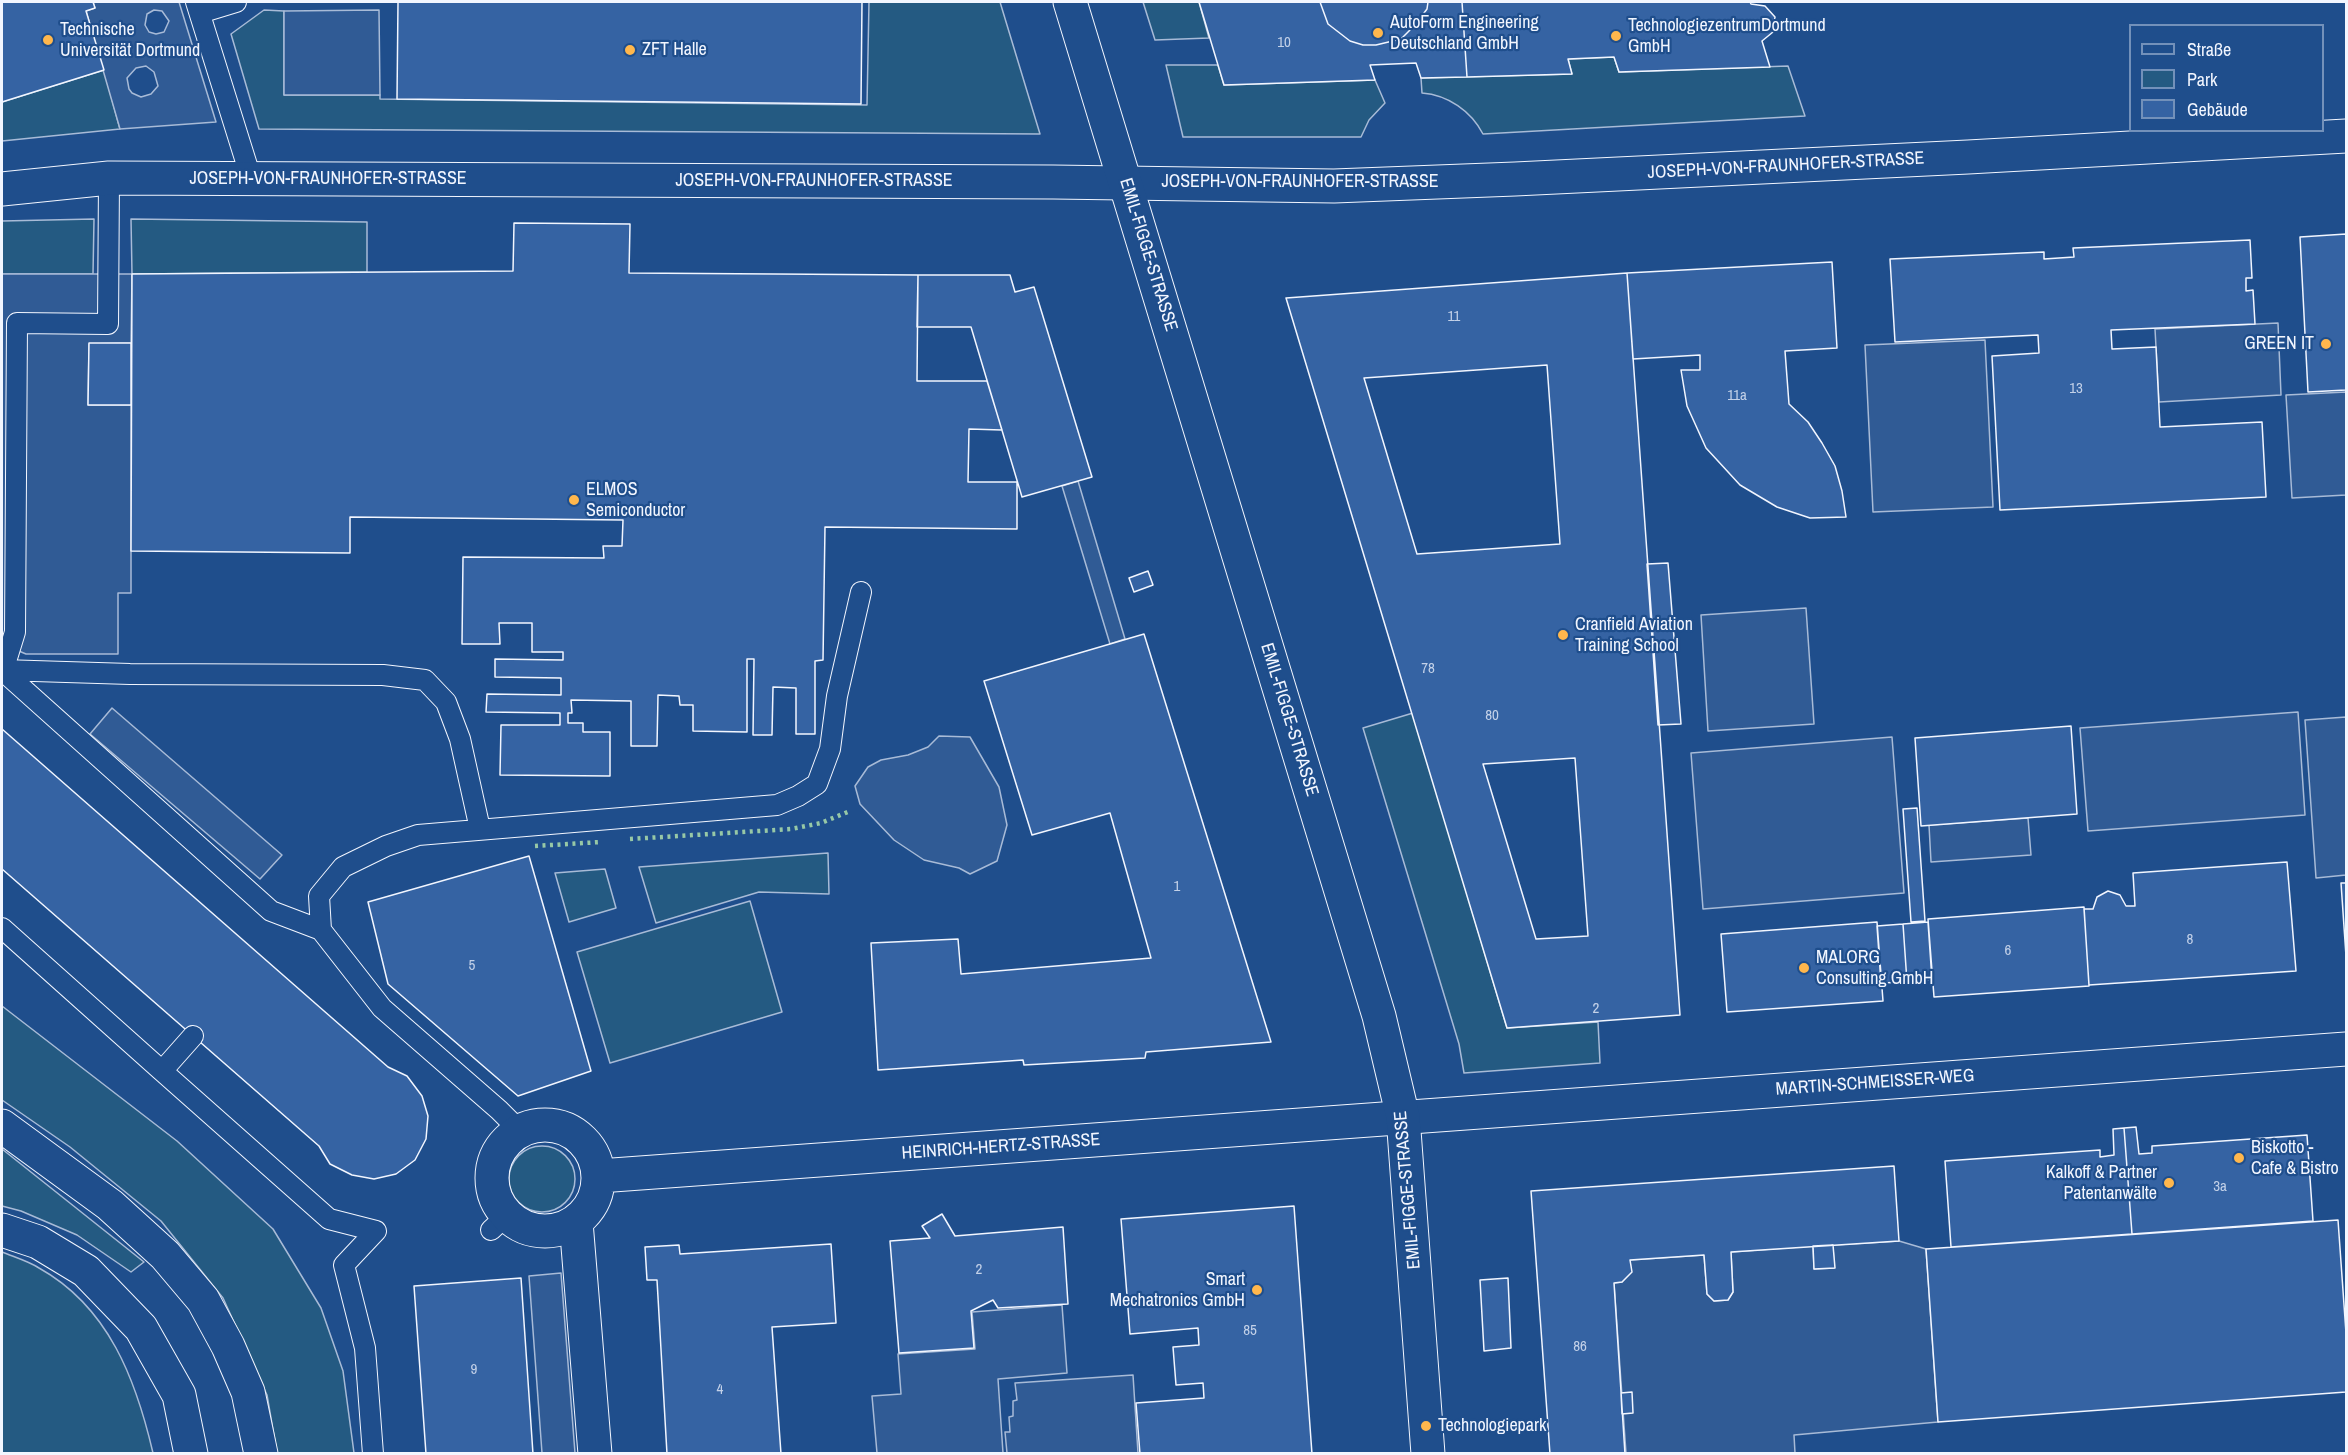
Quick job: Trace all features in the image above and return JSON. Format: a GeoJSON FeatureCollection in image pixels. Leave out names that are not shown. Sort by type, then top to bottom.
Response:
{"type":"FeatureCollection","features":[{"type":"Feature","properties":{"kind":"main road","name":"EMIL-FIGGE-STRASSE"},"geometry":{"type":"LineString","coordinates":[[1070,2],[1379,1016],[1403,1117],[1428,1454]]}},
{"type":"Feature","properties":{"kind":"main road","name":"JOSEPH-VON-FRAUNHOFER-STRASSE"},"geometry":{"type":"LineString","coordinates":[[2,189],[109,178],[1334,186],[1504,180],[2346,136]]}},
{"type":"Feature","properties":{"kind":"main road","name":"MARTIN-SCHMEISSER-WEG"},"geometry":{"type":"LineString","coordinates":[[1403,1117],[2346,1049]]}},
{"type":"Feature","properties":{"kind":"main road","name":"HEINRICH-HERTZ-STRASSE"},"geometry":{"type":"LineString","coordinates":[[598,1176],[1403,1117]]}},
{"type":"Feature","properties":{"kind":"main road"},"geometry":{"type":"LineString","coordinates":[[551,1125],[568,1130],[583,1141],[594,1156],[598,1176],[596,1196],[587,1212],[576,1222],[555,1231],[537,1232],[520,1226],[499,1223],[492,1178],[496,1158],[505,1143],[520,1131],[531,1127],[551,1125]]}},
{"type":"Feature","properties":{"kind":"main road"},"geometry":{"type":"LineString","coordinates":[[2,1126],[110,1205],[165,1256],[203,1300],[228,1346],[248,1392],[261,1454]]}},
{"type":"Feature","properties":{"kind":"main road"},"geometry":{"type":"LineString","coordinates":[[576,1222],[595,1454]]}},
{"type":"Feature","properties":{"kind":"main road"},"geometry":{"type":"LineString","coordinates":[[2,1230],[38,1242],[86,1271],[141,1328],[179,1395],[191,1454]]}},
{"type":"Feature","properties":{"kind":"lane"},"geometry":{"type":"LineString","coordinates":[[236,2],[198,7],[251,178]]}},
{"type":"Feature","properties":{"kind":"lane"},"geometry":{"type":"LineString","coordinates":[[2,670],[15,632],[17,323],[108,324],[109,178]]}},
{"type":"Feature","properties":{"kind":"lane"},"geometry":{"type":"LineString","coordinates":[[321,930],[319,896],[344,867],[387,846],[418,835],[777,805],[798,796],[817,784],[830,749],[837,696],[861,592]]}},
{"type":"Feature","properties":{"kind":"lane"},"geometry":{"type":"LineString","coordinates":[[2,670],[383,675],[425,680],[446,702],[460,739],[480,829]]}},
{"type":"Feature","properties":{"kind":"lane"},"geometry":{"type":"LineString","coordinates":[[2,670],[271,911],[321,930],[382,1008],[520,1131]]}},
{"type":"Feature","properties":{"kind":"lane"},"geometry":{"type":"LineString","coordinates":[[2,928],[329,1219],[376,1231],[344,1265],[365,1348],[373,1454]]}},
{"type":"Feature","properties":{"kind":"lane"},"geometry":{"type":"LineString","coordinates":[[162,1071],[193,1036]]}},
{"type":"Feature","properties":{"kind":"green space"},"geometry":{"type":"Polygon","coordinates":[[[869,2],[1000,2],[1040,134],[259,129],[231,34],[264,10],[284,11],[284,95],[380,95],[380,99],[867,105],[869,2]]]}},
{"type":"Feature","properties":{"kind":"green space"},"geometry":{"type":"Polygon","coordinates":[[[1143,2],[1199,2],[1209,38],[1155,40],[1143,2]]]}},
{"type":"Feature","properties":{"kind":"green space"},"geometry":{"type":"Polygon","coordinates":[[[1614,57],[1619,72],[1788,66],[1805,116],[1483,134],[1472,118],[1458,106],[1441,97],[1422,93],[1421,78],[1572,74],[1568,59],[1614,57]]]}},
{"type":"Feature","properties":{"kind":"green space"},"geometry":{"type":"Polygon","coordinates":[[[1166,65],[1218,65],[1224,85],[1375,80],[1385,103],[1369,120],[1361,137],[1183,137],[1166,65]]]}},
{"type":"Feature","properties":{"kind":"green space"},"geometry":{"type":"Polygon","coordinates":[[[104,70],[120,129],[2,141],[2,102],[104,70]]]}},
{"type":"Feature","properties":{"kind":"green space"},"geometry":{"type":"Polygon","coordinates":[[[94,219],[93,274],[2,274],[2,221],[94,219]]]}},
{"type":"Feature","properties":{"kind":"green space"},"geometry":{"type":"Polygon","coordinates":[[[131,219],[367,222],[367,272],[132,274],[131,219]]]}},
{"type":"Feature","properties":{"kind":"green space"},"geometry":{"type":"Polygon","coordinates":[[[1413,713],[1507,1028],[1598,1022],[1600,1063],[1464,1073],[1459,1044],[1363,728],[1413,713]]]}},
{"type":"Feature","properties":{"kind":"green space"},"geometry":{"type":"Polygon","coordinates":[[[828,853],[829,894],[759,892],[656,923],[639,867],[828,853]]]}},
{"type":"Feature","properties":{"kind":"green space"},"geometry":{"type":"Polygon","coordinates":[[[605,869],[616,908],[569,922],[555,873],[605,869]]]}},
{"type":"Feature","properties":{"kind":"green space"},"geometry":{"type":"Polygon","coordinates":[[[750,901],[782,1012],[610,1063],[577,952],[750,901]]]}},
{"type":"Feature","properties":{"kind":"green space"},"geometry":{"type":"Polygon","coordinates":[[[2,1006],[177,1141],[273,1229],[321,1308],[343,1371],[354,1453],[277,1453],[267,1395],[223,1298],[161,1221],[70,1147],[2,1100],[2,1006]]]}},
{"type":"Feature","properties":{"kind":"green space"},"geometry":{"type":"Polygon","coordinates":[[[542,1146],[555,1149],[565,1156],[572,1166],[575,1179],[572,1192],[565,1202],[555,1209],[542,1212],[529,1209],[519,1202],[512,1192],[509,1179],[512,1166],[519,1156],[529,1149],[542,1146]]]}},
{"type":"Feature","properties":{"kind":"green space"},"geometry":{"type":"Polygon","coordinates":[[[2,1149],[144,1262],[131,1272],[77,1235],[21,1211],[2,1206],[2,1149]]]}},
{"type":"Feature","properties":{"kind":"green space"},"geometry":{"type":"Polygon","coordinates":[[[2,1252],[26,1261],[63,1284],[84,1303],[101,1324],[128,1373],[153,1453],[2,1453],[2,1252]]]}},
{"type":"Feature","properties":{"kind":"shaded area"},"geometry":{"type":"Polygon","coordinates":[[[93,2],[179,2],[216,122],[120,129],[86,11],[95,8],[93,2]],[[154,10],[147,14],[145,25],[149,32],[156,34],[164,32],[169,21],[162,11],[154,10]],[[146,66],[136,68],[127,78],[129,89],[141,97],[151,94],[158,86],[154,72],[146,66]]]}},
{"type":"Feature","properties":{"kind":"shaded area"},"geometry":{"type":"Polygon","coordinates":[[[379,10],[380,95],[284,95],[284,11],[379,10]]]}},
{"type":"Feature","properties":{"kind":"shaded area"},"geometry":{"type":"Polygon","coordinates":[[[2,274],[132,274],[131,343],[89,344],[88,405],[131,405],[131,593],[118,593],[118,654],[26,654],[2,644],[2,274]]]}},
{"type":"Feature","properties":{"kind":"shaded area"},"geometry":{"type":"Polygon","coordinates":[[[2278,323],[2281,395],[2159,402],[2155,329],[2278,323]]]}},
{"type":"Feature","properties":{"kind":"shaded area"},"geometry":{"type":"Polygon","coordinates":[[[1985,340],[1993,507],[1873,512],[1865,345],[1985,340]]]}},
{"type":"Feature","properties":{"kind":"shaded area"},"geometry":{"type":"Polygon","coordinates":[[[2346,392],[2346,495],[2292,498],[2286,395],[2346,392]]]}},
{"type":"Feature","properties":{"kind":"shaded area"},"geometry":{"type":"Polygon","coordinates":[[[1078,481],[1125,639],[1110,644],[1062,486],[1078,481]]]}},
{"type":"Feature","properties":{"kind":"shaded area"},"geometry":{"type":"Polygon","coordinates":[[[1806,608],[1814,724],[1708,731],[1701,615],[1806,608]]]}},
{"type":"Feature","properties":{"kind":"shaded area"},"geometry":{"type":"Polygon","coordinates":[[[112,708],[282,855],[260,879],[90,734],[112,708]]]}},
{"type":"Feature","properties":{"kind":"shaded area"},"geometry":{"type":"Polygon","coordinates":[[[2298,712],[2305,815],[2088,831],[2080,728],[2298,712]]]}},
{"type":"Feature","properties":{"kind":"shaded area"},"geometry":{"type":"Polygon","coordinates":[[[2346,717],[2346,875],[2316,878],[2305,720],[2346,717]]]}},
{"type":"Feature","properties":{"kind":"shaded area"},"geometry":{"type":"Polygon","coordinates":[[[939,736],[970,737],[999,787],[1007,825],[997,861],[970,874],[959,868],[924,860],[894,840],[860,804],[855,786],[868,767],[881,760],[908,755],[928,747],[939,736]]]}},
{"type":"Feature","properties":{"kind":"shaded area"},"geometry":{"type":"Polygon","coordinates":[[[1892,737],[1904,893],[1703,909],[1691,753],[1892,737]]]}},
{"type":"Feature","properties":{"kind":"shaded area"},"geometry":{"type":"Polygon","coordinates":[[[2028,818],[2031,855],[1931,862],[1929,825],[2028,818]]]}},
{"type":"Feature","properties":{"kind":"shaded area"},"geometry":{"type":"Polygon","coordinates":[[[1899,1241],[1926,1249],[1938,1422],[1794,1435],[1795,1453],[1626,1453],[1614,1283],[1622,1282],[1631,1272],[1630,1260],[1704,1255],[1707,1294],[1714,1301],[1728,1300],[1733,1292],[1731,1252],[1813,1246],[1814,1269],[1834,1268],[1833,1245],[1899,1241]]]}},
{"type":"Feature","properties":{"kind":"shaded area"},"geometry":{"type":"Polygon","coordinates":[[[561,1273],[575,1453],[542,1453],[529,1276],[561,1273]]]}},
{"type":"Feature","properties":{"kind":"shaded area"},"geometry":{"type":"Polygon","coordinates":[[[1062,1305],[1067,1373],[998,1379],[1003,1453],[877,1453],[872,1396],[901,1394],[898,1354],[975,1349],[972,1312],[1062,1305]]]}},
{"type":"Feature","properties":{"kind":"shaded area"},"geometry":{"type":"Polygon","coordinates":[[[1133,1375],[1138,1453],[1007,1453],[1005,1432],[1010,1432],[1009,1417],[1013,1416],[1013,1401],[1017,1400],[1015,1383],[1133,1375]]]}},
{"type":"Feature","properties":{"kind":"building","name":"Technische Universität Dortmund"},"geometry":{"type":"Polygon","coordinates":[[[2,2],[93,2],[95,8],[86,11],[104,70],[2,102],[2,2]]]}},
{"type":"Feature","properties":{"kind":"building","name":"ZFT Halle"},"geometry":{"type":"Polygon","coordinates":[[[398,2],[862,2],[861,104],[397,99],[398,2]]]}},
{"type":"Feature","properties":{"kind":"building"},"geometry":{"type":"Polygon","coordinates":[[[1199,2],[1320,2],[1328,24],[1350,41],[1363,45],[1376,45],[1401,39],[1427,9],[1428,2],[1462,2],[1467,77],[1421,78],[1416,63],[1370,65],[1375,80],[1224,85],[1199,2]]]}},
{"type":"Feature","properties":{"kind":"building"},"geometry":{"type":"Polygon","coordinates":[[[1320,2],[1428,2],[1427,9],[1401,39],[1376,45],[1363,45],[1350,41],[1328,24],[1320,2]]]}},
{"type":"Feature","properties":{"kind":"building","name":"TechnologiezentrumDortmund GmbH"},"geometry":{"type":"Polygon","coordinates":[[[1462,2],[1750,2],[1765,6],[1775,17],[1773,32],[1762,41],[1770,67],[1619,72],[1614,57],[1568,59],[1572,74],[1467,77],[1462,2]]]}},
{"type":"Feature","properties":{"kind":"building","name":"ELMOS Semiconductor"},"geometry":{"type":"Polygon","coordinates":[[[514,223],[630,224],[629,273],[918,275],[917,381],[987,381],[1002,430],[969,429],[968,482],[1017,482],[1017,529],[825,527],[823,660],[815,661],[815,734],[796,734],[796,688],[773,687],[772,735],[753,735],[754,659],[747,659],[747,732],[693,731],[693,705],[680,705],[679,696],[658,695],[657,746],[631,746],[631,701],[571,700],[572,713],[568,713],[568,723],[583,723],[583,732],[610,732],[610,776],[500,775],[501,725],[560,725],[560,713],[486,712],[487,694],[561,695],[561,678],[495,677],[495,659],[563,660],[563,652],[532,652],[532,623],[499,623],[500,644],[462,644],[463,557],[604,558],[603,546],[622,546],[623,520],[350,517],[350,553],[131,551],[132,274],[513,271],[514,223]]]}},
{"type":"Feature","properties":{"kind":"building","name":"GREEN IT"},"geometry":{"type":"Polygon","coordinates":[[[2346,234],[2346,390],[2308,392],[2300,237],[2346,234]]]}},
{"type":"Feature","properties":{"kind":"building"},"geometry":{"type":"Polygon","coordinates":[[[2250,240],[2252,278],[2246,278],[2246,291],[2253,290],[2255,324],[2111,330],[2112,349],[2156,347],[2160,427],[2262,422],[2266,497],[2000,510],[1992,356],[2039,353],[2038,335],[1895,342],[1890,259],[2044,252],[2044,259],[2074,257],[2073,248],[2250,240]]]}},
{"type":"Feature","properties":{"kind":"building"},"geometry":{"type":"Polygon","coordinates":[[[1832,262],[1837,348],[1785,351],[1789,404],[1808,422],[1835,466],[1846,517],[1810,518],[1777,507],[1740,485],[1706,448],[1687,406],[1681,370],[1700,370],[1700,355],[1633,359],[1627,273],[1832,262]]]}},
{"type":"Feature","properties":{"kind":"building"},"geometry":{"type":"Polygon","coordinates":[[[1627,273],[1680,1015],[1507,1028],[1286,298],[1627,273]],[[1547,365],[1364,378],[1417,554],[1560,544],[1547,365]],[[1575,758],[1483,764],[1536,939],[1588,936],[1575,758]]]}},
{"type":"Feature","properties":{"kind":"building"},"geometry":{"type":"Polygon","coordinates":[[[918,275],[1010,275],[1015,292],[1034,287],[1092,477],[1022,497],[971,327],[917,327],[918,275]]]}},
{"type":"Feature","properties":{"kind":"building"},"geometry":{"type":"Polygon","coordinates":[[[89,343],[131,343],[131,405],[88,405],[89,343]]]}},
{"type":"Feature","properties":{"kind":"building"},"geometry":{"type":"Polygon","coordinates":[[[1668,563],[1681,724],[1658,725],[1647,564],[1668,563]]]}},
{"type":"Feature","properties":{"kind":"building"},"geometry":{"type":"Polygon","coordinates":[[[1148,571],[1153,585],[1134,592],[1129,578],[1148,571]]]}},
{"type":"Feature","properties":{"kind":"building"},"geometry":{"type":"Polygon","coordinates":[[[1144,634],[1271,1042],[1146,1052],[1145,1058],[1024,1065],[1023,1060],[878,1070],[871,943],[958,939],[961,974],[1151,958],[1110,813],[1032,835],[984,681],[1144,634]]]}},
{"type":"Feature","properties":{"kind":"building"},"geometry":{"type":"Polygon","coordinates":[[[2071,726],[2077,814],[1921,826],[1915,738],[2071,726]]]}},
{"type":"Feature","properties":{"kind":"building"},"geometry":{"type":"Polygon","coordinates":[[[2,729],[388,1067],[407,1076],[422,1096],[428,1116],[426,1139],[415,1160],[396,1174],[374,1179],[352,1175],[330,1164],[319,1146],[2,869],[2,729]]]}},
{"type":"Feature","properties":{"kind":"building"},"geometry":{"type":"Polygon","coordinates":[[[1917,808],[1925,921],[1911,922],[1903,809],[1917,808]]]}},
{"type":"Feature","properties":{"kind":"building"},"geometry":{"type":"Polygon","coordinates":[[[529,856],[591,1071],[518,1096],[388,984],[368,902],[529,856]]]}},
{"type":"Feature","properties":{"kind":"building"},"geometry":{"type":"Polygon","coordinates":[[[2287,862],[2296,971],[2089,985],[2084,909],[2093,909],[2097,897],[2108,891],[2120,895],[2126,906],[2135,906],[2133,873],[2287,862]]]}},
{"type":"Feature","properties":{"kind":"building"},"geometry":{"type":"Polygon","coordinates":[[[2341,883],[2346,883],[2346,956],[2341,883]]]}},
{"type":"Feature","properties":{"kind":"building"},"geometry":{"type":"Polygon","coordinates":[[[2084,907],[2089,986],[1934,997],[1928,919],[2084,907]]]}},
{"type":"Feature","properties":{"kind":"building"},"geometry":{"type":"Polygon","coordinates":[[[1877,922],[1883,1001],[1727,1012],[1721,934],[1877,922]]]}},
{"type":"Feature","properties":{"kind":"building"},"geometry":{"type":"Polygon","coordinates":[[[1928,922],[1932,980],[1907,982],[1903,924],[1928,922]]]}},
{"type":"Feature","properties":{"kind":"building"},"geometry":{"type":"Polygon","coordinates":[[[1903,924],[1907,982],[1881,983],[1877,926],[1903,924]]]}},
{"type":"Feature","properties":{"kind":"building"},"geometry":{"type":"Polygon","coordinates":[[[2136,1127],[2139,1154],[2152,1153],[2152,1146],[2307,1135],[2313,1221],[2132,1234],[2124,1128],[2136,1127]]]}},
{"type":"Feature","properties":{"kind":"building"},"geometry":{"type":"Polygon","coordinates":[[[2124,1128],[2132,1234],[1951,1247],[1945,1161],[2100,1150],[2100,1157],[2114,1155],[2113,1129],[2124,1128]]]}},
{"type":"Feature","properties":{"kind":"building"},"geometry":{"type":"Polygon","coordinates":[[[1894,1166],[1899,1241],[1731,1252],[1733,1292],[1728,1300],[1714,1301],[1707,1294],[1704,1255],[1630,1260],[1632,1272],[1622,1282],[1614,1283],[1625,1454],[1550,1454],[1531,1191],[1894,1166]]]}},
{"type":"Feature","properties":{"kind":"building"},"geometry":{"type":"Polygon","coordinates":[[[1294,1206],[1312,1454],[1140,1454],[1136,1403],[1204,1398],[1203,1383],[1176,1385],[1173,1347],[1199,1345],[1198,1328],[1130,1334],[1121,1219],[1294,1206]]]}},
{"type":"Feature","properties":{"kind":"building"},"geometry":{"type":"Polygon","coordinates":[[[942,1214],[955,1236],[1063,1227],[1068,1304],[998,1308],[993,1300],[971,1311],[974,1348],[899,1353],[890,1241],[930,1238],[922,1226],[942,1214]]]}},
{"type":"Feature","properties":{"kind":"building"},"geometry":{"type":"Polygon","coordinates":[[[2338,1220],[2346,1333],[2346,1392],[1938,1422],[1926,1249],[2338,1220]]]}},
{"type":"Feature","properties":{"kind":"building"},"geometry":{"type":"Polygon","coordinates":[[[831,1244],[836,1323],[772,1327],[781,1454],[667,1454],[657,1280],[647,1280],[645,1247],[679,1245],[680,1254],[831,1244]]]}},
{"type":"Feature","properties":{"kind":"building"},"geometry":{"type":"Polygon","coordinates":[[[1833,1245],[1835,1268],[1814,1269],[1813,1246],[1833,1245]]]}},
{"type":"Feature","properties":{"kind":"building"},"geometry":{"type":"Polygon","coordinates":[[[521,1278],[533,1454],[426,1454],[414,1286],[521,1278]]]}},
{"type":"Feature","properties":{"kind":"building"},"geometry":{"type":"Polygon","coordinates":[[[1508,1278],[1511,1348],[1484,1351],[1480,1280],[1508,1278]]]}},
{"type":"Feature","properties":{"kind":"building"},"geometry":{"type":"Polygon","coordinates":[[[1632,1392],[1633,1413],[1622,1414],[1621,1393],[1632,1392]]]}},
{"type":"Feature","properties":{"kind":"hedge"},"geometry":{"type":"LineString","coordinates":[[630,839],[791,829],[821,823],[850,811]]}},
{"type":"Feature","properties":{"kind":"hedge"},"geometry":{"type":"LineString","coordinates":[[535,846],[601,842]]}},
{"type":"Feature","properties":{"kind":"place","name":"AutoForm Engineering Deutschland GmbH"},"geometry":{"type":"Point","coordinates":[1378,33]}},
{"type":"Feature","properties":{"kind":"place","name":"TechnologiezentrumDortmund GmbH"},"geometry":{"type":"Point","coordinates":[1616,36]}},
{"type":"Feature","properties":{"kind":"place","name":"Technische Universität Dortmund"},"geometry":{"type":"Point","coordinates":[48,40]}},
{"type":"Feature","properties":{"kind":"place","name":"ZFT Halle"},"geometry":{"type":"Point","coordinates":[630,50]}},
{"type":"Feature","properties":{"kind":"place","name":"GREEN IT"},"geometry":{"type":"Point","coordinates":[2326,344]}},
{"type":"Feature","properties":{"kind":"place","name":"ELMOS Semiconductor"},"geometry":{"type":"Point","coordinates":[574,500]}},
{"type":"Feature","properties":{"kind":"place","name":"Cranfield Aviation Training School"},"geometry":{"type":"Point","coordinates":[1563,635]}},
{"type":"Feature","properties":{"kind":"place","name":"MALORG Consulting GmbH"},"geometry":{"type":"Point","coordinates":[1804,968]}},
{"type":"Feature","properties":{"kind":"place","name":"Biskotto - Cafe & Bistro"},"geometry":{"type":"Point","coordinates":[2239,1158]}},
{"type":"Feature","properties":{"kind":"place","name":"Kalkoff & Partner Patentanwälte"},"geometry":{"type":"Point","coordinates":[2169,1183]}},
{"type":"Feature","properties":{"kind":"place","name":"Smart Mechatronics GmbH"},"geometry":{"type":"Point","coordinates":[1257,1290]}},
{"type":"Feature","properties":{"kind":"place","name":"Technologiepark"},"geometry":{"type":"Point","coordinates":[1426,1426]}}]}
